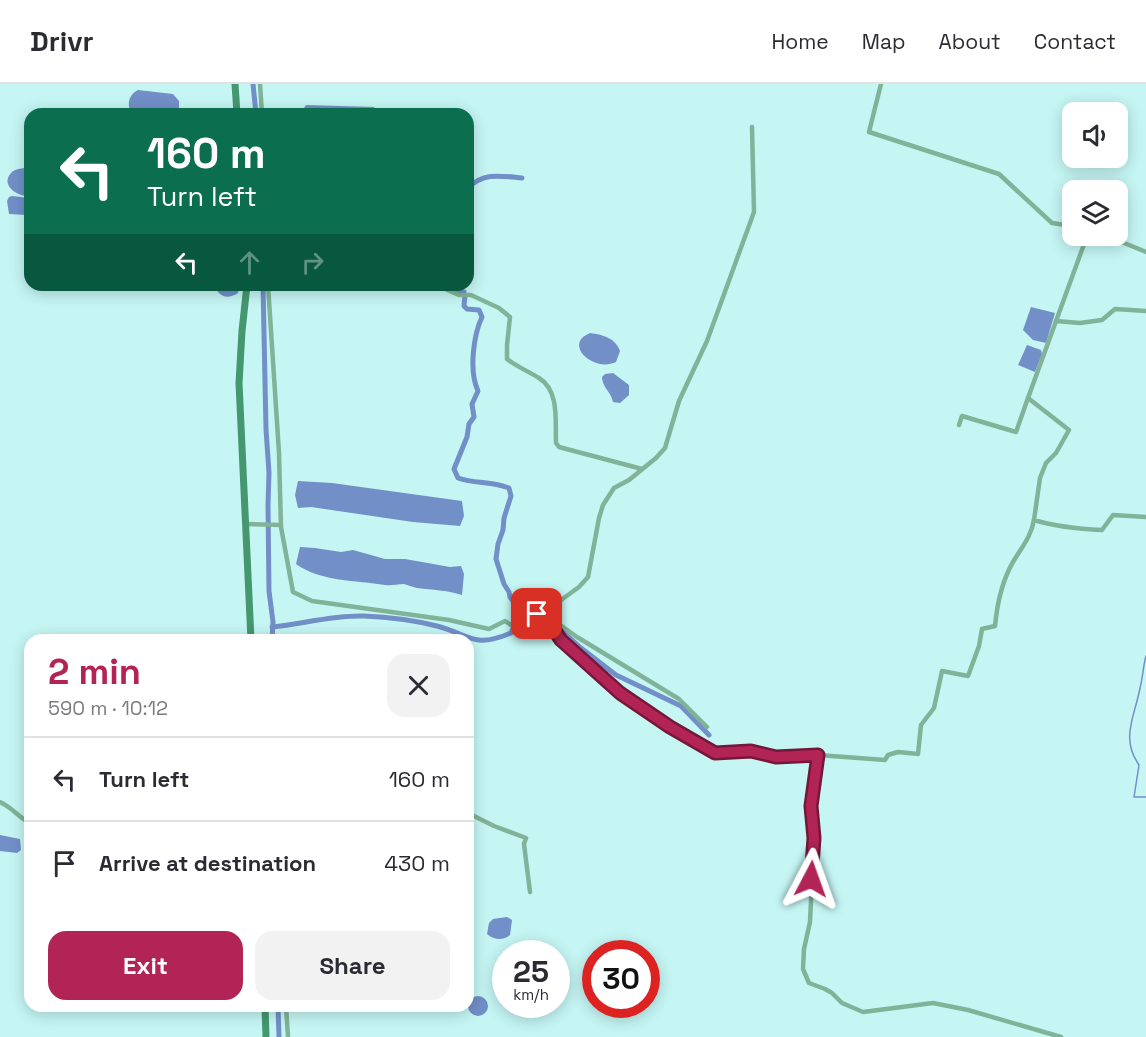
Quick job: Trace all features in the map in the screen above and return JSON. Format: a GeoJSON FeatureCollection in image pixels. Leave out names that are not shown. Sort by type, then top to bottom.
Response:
{"type":"FeatureCollection","features":[{"type":"Feature","properties":{"kind":"street"},"geometry":{"type":"LineString","coordinates":[[235,84],[237,108]]}},
{"type":"Feature","properties":{"kind":"street"},"geometry":{"type":"LineString","coordinates":[[260,84],[262,108]]}},
{"type":"Feature","properties":{"kind":"street"},"geometry":{"type":"LineString","coordinates":[[881,84],[869,132],[999,174],[1052,223],[1062,224]]}},
{"type":"Feature","properties":{"kind":"street"},"geometry":{"type":"LineString","coordinates":[[707,727],[679,699],[592,647],[556,622],[550,614],[552,608],[588,578],[599,518],[603,505],[614,488],[629,480],[657,458],[665,448],[678,401],[707,341],[754,212],[752,127]]}},
{"type":"Feature","properties":{"kind":"street"},"geometry":{"type":"LineString","coordinates":[[1128,245],[1146,252]]}},
{"type":"Feature","properties":{"kind":"street"},"geometry":{"type":"LineString","coordinates":[[959,425],[962,416],[1016,432],[1083,246]]}},
{"type":"Feature","properties":{"kind":"street"},"geometry":{"type":"LineString","coordinates":[[246,291],[240,347],[240,382],[251,634]]}},
{"type":"Feature","properties":{"kind":"street"},"geometry":{"type":"LineString","coordinates":[[268,291],[279,453],[279,525],[293,592],[303,598],[328,604],[449,620],[489,629],[505,621],[521,629],[535,613],[553,628],[561,640],[620,693],[670,727],[715,753],[751,751],[776,757],[818,755],[885,760],[888,755],[898,752],[918,753],[921,725],[934,708],[942,671],[968,676],[979,646],[982,629],[995,626],[999,599],[1007,577],[1030,535],[1040,478],[1046,463],[1056,453],[1069,430],[1028,398]]}},
{"type":"Feature","properties":{"kind":"street"},"geometry":{"type":"LineString","coordinates":[[450,291],[459,295],[471,295],[499,308],[510,317],[507,359],[541,379],[550,388],[554,405],[556,443],[559,447],[642,469]]}},
{"type":"Feature","properties":{"kind":"street"},"geometry":{"type":"LineString","coordinates":[[1056,321],[1080,323],[1102,320],[1115,309],[1146,311]]}},
{"type":"Feature","properties":{"kind":"street"},"geometry":{"type":"LineString","coordinates":[[1034,520],[1053,526],[1102,530],[1113,515],[1146,517]]}},
{"type":"Feature","properties":{"kind":"street"},"geometry":{"type":"LineString","coordinates":[[246,524],[279,525]]}},
{"type":"Feature","properties":{"kind":"street"},"geometry":{"type":"LineString","coordinates":[[818,755],[811,806],[814,838],[810,922],[804,950],[803,969],[809,983],[832,993],[842,1003],[863,1012],[933,1004],[968,1010],[1061,1037]]}},
{"type":"Feature","properties":{"kind":"street"},"geometry":{"type":"LineString","coordinates":[[0,802],[24,820]]}},
{"type":"Feature","properties":{"kind":"street"},"geometry":{"type":"LineString","coordinates":[[474,816],[526,838],[524,844],[530,892]]}},
{"type":"Feature","properties":{"kind":"street"},"geometry":{"type":"LineString","coordinates":[[265,1012],[266,1037]]}},
{"type":"Feature","properties":{"kind":"street"},"geometry":{"type":"LineString","coordinates":[[286,1012],[288,1037]]}},
{"type":"Feature","properties":{"kind":"water"},"geometry":{"type":"Polygon","coordinates":[[[138,90],[173,94],[179,101],[179,108],[129,108],[129,100],[138,90]]]}},
{"type":"Feature","properties":{"kind":"water"},"geometry":{"type":"Polygon","coordinates":[[[306,105],[374,108],[304,108],[306,105]]]}},
{"type":"Feature","properties":{"kind":"water"},"geometry":{"type":"Polygon","coordinates":[[[24,169],[24,196],[15,192],[8,182],[11,173],[24,169]]]}},
{"type":"Feature","properties":{"kind":"water"},"geometry":{"type":"Polygon","coordinates":[[[9,197],[24,197],[24,215],[9,214],[7,201],[9,197]]]}},
{"type":"Feature","properties":{"kind":"water"},"geometry":{"type":"Polygon","coordinates":[[[217,291],[238,291],[227,297],[217,291]]]}},
{"type":"Feature","properties":{"kind":"water"},"geometry":{"type":"Polygon","coordinates":[[[1031,307],[1055,313],[1046,343],[1033,340],[1023,330],[1031,307]]]}},
{"type":"Feature","properties":{"kind":"water"},"geometry":{"type":"Polygon","coordinates":[[[590,333],[604,336],[615,343],[620,351],[616,362],[599,364],[584,356],[579,344],[582,338],[590,333]]]}},
{"type":"Feature","properties":{"kind":"water"},"geometry":{"type":"Polygon","coordinates":[[[1027,345],[1041,350],[1042,354],[1035,372],[1018,365],[1027,345]]]}},
{"type":"Feature","properties":{"kind":"water"},"geometry":{"type":"Polygon","coordinates":[[[613,373],[629,385],[629,395],[620,403],[613,402],[602,381],[605,374],[613,373]]]}},
{"type":"Feature","properties":{"kind":"water"},"geometry":{"type":"Polygon","coordinates":[[[298,481],[332,483],[462,501],[464,516],[460,526],[413,522],[311,507],[298,508],[295,495],[298,481]]]}},
{"type":"Feature","properties":{"kind":"water"},"geometry":{"type":"Polygon","coordinates":[[[300,547],[341,552],[353,550],[385,559],[405,559],[450,567],[461,566],[464,574],[462,595],[404,584],[385,585],[316,574],[296,564],[300,547]]]}},
{"type":"Feature","properties":{"kind":"water"},"geometry":{"type":"Polygon","coordinates":[[[0,835],[20,839],[21,850],[17,853],[0,851],[0,835]]]}},
{"type":"Feature","properties":{"kind":"water"},"geometry":{"type":"Polygon","coordinates":[[[507,917],[512,920],[510,935],[498,939],[487,934],[489,923],[493,919],[507,917]]]}},
{"type":"Feature","properties":{"kind":"water"},"geometry":{"type":"Polygon","coordinates":[[[474,997],[482,997],[487,1002],[487,1010],[482,1015],[474,1015],[470,1012],[474,1012],[474,997]]]}},
{"type":"Feature","properties":{"kind":"waterway"},"geometry":{"type":"LineString","coordinates":[[253,84],[255,108]]}},
{"type":"Feature","properties":{"kind":"waterway"},"geometry":{"type":"LineString","coordinates":[[474,183],[487,177],[522,178]]}},
{"type":"Feature","properties":{"kind":"waterway"},"geometry":{"type":"LineString","coordinates":[[263,291],[269,473],[269,591],[272,634]]}},
{"type":"Feature","properties":{"kind":"waterway"},"geometry":{"type":"LineString","coordinates":[[459,291],[464,292]]}},
{"type":"Feature","properties":{"kind":"waterway"},"geometry":{"type":"LineString","coordinates":[[465,295],[464,306],[467,309],[479,310],[482,317],[476,334],[473,354],[475,383],[478,391],[472,404],[474,417],[469,424],[467,437],[454,469],[458,478],[509,488],[511,496],[496,559],[510,597],[519,609],[539,610],[581,648],[616,675],[681,706],[709,735]]}},
{"type":"Feature","properties":{"kind":"waterway"},"geometry":{"type":"LineString","coordinates":[[474,639],[488,640],[511,633],[525,609]]}},
{"type":"Feature","properties":{"kind":"waterway"},"geometry":{"type":"LineString","coordinates":[[272,627],[340,617],[373,616],[428,624],[459,634]]}},
{"type":"Feature","properties":{"kind":"waterway"},"geometry":{"type":"LineString","coordinates":[[1146,656],[1130,727],[1130,746],[1139,765],[1134,797],[1146,797]]}},
{"type":"Feature","properties":{"kind":"waterway"},"geometry":{"type":"LineString","coordinates":[[278,1012],[279,1037]]}},
{"type":"Feature","properties":{"kind":"route"},"geometry":{"type":"LineString","coordinates":[[537,614],[553,628],[561,640],[620,693],[670,727],[715,753],[751,751],[776,757],[818,755],[811,806],[814,838],[811,879]]}}]}
